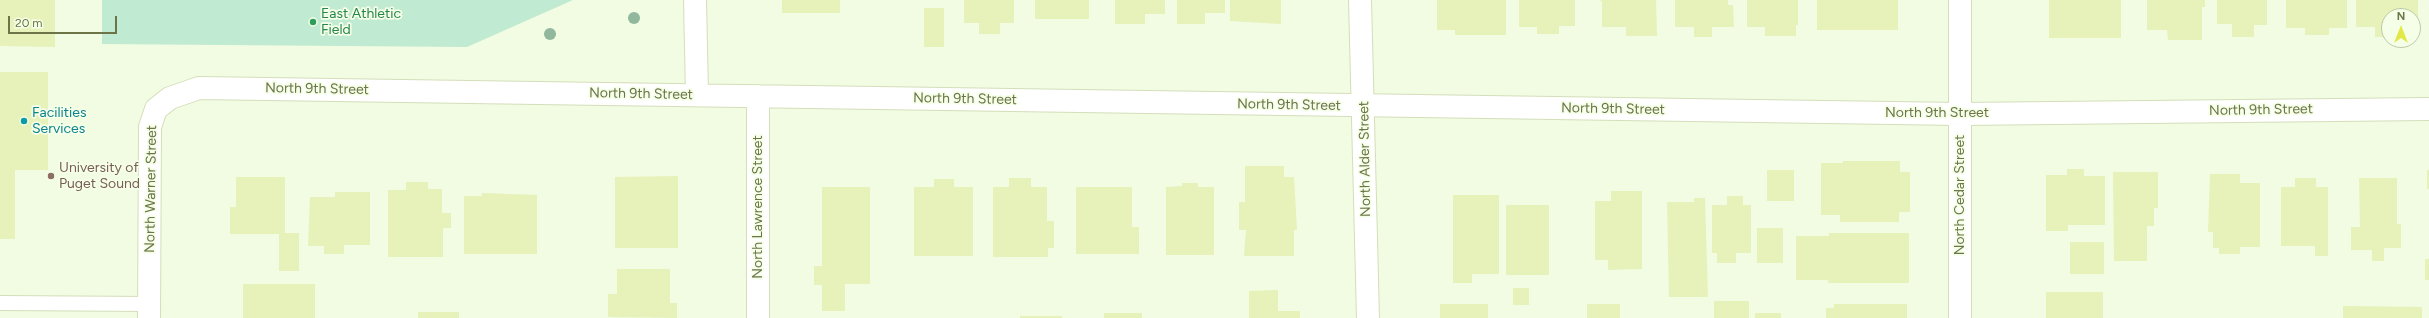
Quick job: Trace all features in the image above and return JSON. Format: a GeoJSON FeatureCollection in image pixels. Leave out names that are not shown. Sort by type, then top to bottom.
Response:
{"type":"FeatureCollection","features":[{"type":"Feature","properties":{"kind":"street"},"geometry":{"type":"LineString","coordinates":[[696,0],[697,96]]}},
{"type":"Feature","properties":{"kind":"street","name":"North Alder Street"},"geometry":{"type":"LineString","coordinates":[[1360,0],[1364,106],[1368,318]]}},
{"type":"Feature","properties":{"kind":"street","name":"North Cedar Street"},"geometry":{"type":"LineString","coordinates":[[1960,0],[1960,318]]}},
{"type":"Feature","properties":{"kind":"street","name":"North 9th Street"},"geometry":{"type":"LineString","coordinates":[[156,109],[170,98],[199,88],[1960,114],[2429,109]]}},
{"type":"Feature","properties":{"kind":"street","name":"North Lawrence Street"},"geometry":{"type":"LineString","coordinates":[[758,96],[758,318]]}},
{"type":"Feature","properties":{"kind":"street","name":"North Warner Street"},"geometry":{"type":"LineString","coordinates":[[150,311],[150,128],[156,109]]}},
{"type":"Feature","properties":{"kind":"lane"},"geometry":{"type":"LineString","coordinates":[[0,302],[150,311]]}},
{"type":"Feature","properties":{"kind":"green space","name":"East Athletic Field"},"geometry":{"type":"Polygon","coordinates":[[[102,0],[573,0],[467,47],[102,44],[102,0]]]}},
{"type":"Feature","properties":{"kind":"building"},"geometry":{"type":"Polygon","coordinates":[[[0,0],[55,0],[55,47],[0,46],[0,0]]]}},
{"type":"Feature","properties":{"kind":"building"},"geometry":{"type":"Polygon","coordinates":[[[782,0],[840,0],[840,13],[782,13],[782,0]]]}},
{"type":"Feature","properties":{"kind":"building"},"geometry":{"type":"Polygon","coordinates":[[[964,0],[1014,0],[1014,23],[1000,23],[1000,34],[979,34],[979,23],[964,23],[964,0]]]}},
{"type":"Feature","properties":{"kind":"building"},"geometry":{"type":"Polygon","coordinates":[[[1035,0],[1089,0],[1089,19],[1035,19],[1035,0]]]}},
{"type":"Feature","properties":{"kind":"building"},"geometry":{"type":"Polygon","coordinates":[[[1115,0],[1165,0],[1165,14],[1145,14],[1145,24],[1115,24],[1115,0]]]}},
{"type":"Feature","properties":{"kind":"building"},"geometry":{"type":"Polygon","coordinates":[[[1177,0],[1225,0],[1225,13],[1205,13],[1205,24],[1177,24],[1177,0]]]}},
{"type":"Feature","properties":{"kind":"building"},"geometry":{"type":"Polygon","coordinates":[[[1230,0],[1281,0],[1281,24],[1230,21],[1230,0]]]}},
{"type":"Feature","properties":{"kind":"building"},"geometry":{"type":"Polygon","coordinates":[[[1437,0],[1506,0],[1506,35],[1455,35],[1455,30],[1437,30],[1437,0]]]}},
{"type":"Feature","properties":{"kind":"building"},"geometry":{"type":"Polygon","coordinates":[[[1519,0],[1575,0],[1575,26],[1559,26],[1559,34],[1537,34],[1537,27],[1519,27],[1519,0]]]}},
{"type":"Feature","properties":{"kind":"building"},"geometry":{"type":"Polygon","coordinates":[[[1600,0],[1656,0],[1657,36],[1626,36],[1626,27],[1602,27],[1602,2],[1600,0]]]}},
{"type":"Feature","properties":{"kind":"building"},"geometry":{"type":"Polygon","coordinates":[[[1675,0],[1728,0],[1728,5],[1733,5],[1734,27],[1712,27],[1712,37],[1694,37],[1694,27],[1675,27],[1675,0]]]}},
{"type":"Feature","properties":{"kind":"building"},"geometry":{"type":"Polygon","coordinates":[[[1747,0],[1798,0],[1798,25],[1796,25],[1796,36],[1765,36],[1765,27],[1747,27],[1747,0]]]}},
{"type":"Feature","properties":{"kind":"building"},"geometry":{"type":"Polygon","coordinates":[[[1817,0],[1898,0],[1898,30],[1817,30],[1817,0]]]}},
{"type":"Feature","properties":{"kind":"building"},"geometry":{"type":"Polygon","coordinates":[[[2049,0],[2121,0],[2121,38],[2049,38],[2049,0]]]}},
{"type":"Feature","properties":{"kind":"building"},"geometry":{"type":"Polygon","coordinates":[[[2147,0],[2205,0],[2205,7],[2202,7],[2202,40],[2168,40],[2167,30],[2147,30],[2147,0]]]}},
{"type":"Feature","properties":{"kind":"building"},"geometry":{"type":"Polygon","coordinates":[[[2217,0],[2267,0],[2267,25],[2254,25],[2254,37],[2232,37],[2232,24],[2217,24],[2217,0]]]}},
{"type":"Feature","properties":{"kind":"building"},"geometry":{"type":"Polygon","coordinates":[[[2286,0],[2347,0],[2347,28],[2329,28],[2329,35],[2305,35],[2305,28],[2286,28],[2286,0]]]}},
{"type":"Feature","properties":{"kind":"building"},"geometry":{"type":"Polygon","coordinates":[[[2356,0],[2418,0],[2418,8],[2381,8],[2381,37],[2375,37],[2375,27],[2356,27],[2356,0]]]}},
{"type":"Feature","properties":{"kind":"building"},"geometry":{"type":"Polygon","coordinates":[[[924,8],[944,8],[944,47],[924,47],[924,8]]]}},
{"type":"Feature","properties":{"kind":"building","name":"Facilities Services"},"geometry":{"type":"Polygon","coordinates":[[[0,72],[48,72],[48,170],[15,170],[15,239],[0,239],[0,72]]]}},
{"type":"Feature","properties":{"kind":"building"},"geometry":{"type":"Polygon","coordinates":[[[1843,161],[1900,161],[1900,172],[1910,172],[1910,212],[1899,212],[1899,222],[1840,222],[1840,215],[1821,215],[1821,163],[1843,163],[1843,161]]]}},
{"type":"Feature","properties":{"kind":"building"},"geometry":{"type":"Polygon","coordinates":[[[1245,166],[1284,166],[1284,177],[1294,177],[1297,230],[1294,230],[1294,256],[1244,256],[1246,230],[1239,230],[1239,202],[1245,202],[1245,166]]]}},
{"type":"Feature","properties":{"kind":"building"},"geometry":{"type":"Polygon","coordinates":[[[2067,169],[2084,169],[2084,176],[2105,176],[2105,225],[2068,225],[2068,231],[2046,231],[2046,175],[2067,175],[2067,169]]]}},
{"type":"Feature","properties":{"kind":"building"},"geometry":{"type":"Polygon","coordinates":[[[1767,170],[1794,170],[1794,201],[1767,201],[1767,170]]]}},
{"type":"Feature","properties":{"kind":"building"},"geometry":{"type":"Polygon","coordinates":[[[2427,170],[2429,170],[2429,189],[2427,189],[2427,170]]]}},
{"type":"Feature","properties":{"kind":"building"},"geometry":{"type":"Polygon","coordinates":[[[2113,172],[2158,172],[2158,208],[2154,208],[2154,226],[2147,226],[2147,261],[2114,261],[2113,172]]]}},
{"type":"Feature","properties":{"kind":"building"},"geometry":{"type":"Polygon","coordinates":[[[2210,174],[2240,174],[2240,183],[2260,183],[2260,247],[2240,247],[2240,254],[2219,254],[2219,248],[2213,248],[2213,232],[2208,232],[2210,174]]]}},
{"type":"Feature","properties":{"kind":"building"},"geometry":{"type":"Polygon","coordinates":[[[678,176],[678,248],[615,248],[615,177],[678,176]]]}},
{"type":"Feature","properties":{"kind":"building"},"geometry":{"type":"Polygon","coordinates":[[[236,177],[285,177],[285,233],[299,233],[299,271],[279,271],[279,234],[230,234],[230,207],[236,207],[236,177]]]}},
{"type":"Feature","properties":{"kind":"building"},"geometry":{"type":"Polygon","coordinates":[[[1009,178],[1031,178],[1031,187],[1047,187],[1047,221],[1054,221],[1054,248],[1048,248],[1048,257],[993,257],[993,187],[1009,187],[1009,178]]]}},
{"type":"Feature","properties":{"kind":"building"},"geometry":{"type":"Polygon","coordinates":[[[2295,178],[2316,178],[2316,187],[2328,187],[2328,256],[2315,256],[2315,246],[2281,246],[2281,187],[2295,187],[2295,178]]]}},
{"type":"Feature","properties":{"kind":"building"},"geometry":{"type":"Polygon","coordinates":[[[2359,178],[2397,178],[2397,224],[2401,224],[2401,248],[2384,248],[2384,261],[2372,261],[2372,250],[2351,250],[2351,227],[2360,227],[2359,178]]]}},
{"type":"Feature","properties":{"kind":"building"},"geometry":{"type":"Polygon","coordinates":[[[934,179],[954,179],[954,187],[973,187],[973,256],[914,256],[914,187],[934,187],[934,179]]]}},
{"type":"Feature","properties":{"kind":"building"},"geometry":{"type":"Polygon","coordinates":[[[406,182],[428,182],[428,189],[442,189],[442,213],[451,213],[451,228],[443,228],[443,257],[388,257],[388,190],[406,190],[406,182]]]}},
{"type":"Feature","properties":{"kind":"building"},"geometry":{"type":"Polygon","coordinates":[[[1182,183],[1198,183],[1198,187],[1214,187],[1214,255],[1166,255],[1166,187],[1182,186],[1182,183]]]}},
{"type":"Feature","properties":{"kind":"building"},"geometry":{"type":"Polygon","coordinates":[[[822,187],[870,187],[870,284],[845,284],[845,311],[822,311],[822,285],[814,285],[814,266],[822,266],[822,187]]]}},
{"type":"Feature","properties":{"kind":"building"},"geometry":{"type":"Polygon","coordinates":[[[1076,187],[1132,187],[1132,227],[1139,227],[1139,254],[1076,254],[1076,187]]]}},
{"type":"Feature","properties":{"kind":"building"},"geometry":{"type":"Polygon","coordinates":[[[1611,191],[1642,191],[1642,269],[1608,270],[1608,260],[1595,260],[1595,201],[1611,201],[1611,191]]]}},
{"type":"Feature","properties":{"kind":"building"},"geometry":{"type":"Polygon","coordinates":[[[335,192],[370,192],[370,245],[344,245],[344,254],[324,254],[324,246],[308,246],[310,197],[335,197],[335,192]]]}},
{"type":"Feature","properties":{"kind":"building"},"geometry":{"type":"Polygon","coordinates":[[[482,193],[537,195],[537,254],[464,254],[464,196],[482,196],[482,193]]]}},
{"type":"Feature","properties":{"kind":"building"},"geometry":{"type":"Polygon","coordinates":[[[1453,195],[1499,195],[1499,274],[1472,274],[1472,283],[1453,283],[1453,195]]]}},
{"type":"Feature","properties":{"kind":"building"},"geometry":{"type":"Polygon","coordinates":[[[1727,196],[1743,196],[1743,205],[1751,205],[1751,253],[1736,253],[1736,263],[1717,263],[1717,253],[1712,253],[1712,205],[1727,205],[1727,196]]]}},
{"type":"Feature","properties":{"kind":"building"},"geometry":{"type":"Polygon","coordinates":[[[1694,198],[1705,198],[1708,297],[1669,297],[1667,202],[1694,202],[1694,198]]]}},
{"type":"Feature","properties":{"kind":"building"},"geometry":{"type":"Polygon","coordinates":[[[1506,205],[1549,205],[1549,275],[1506,275],[1506,205]]]}},
{"type":"Feature","properties":{"kind":"building"},"geometry":{"type":"Polygon","coordinates":[[[1757,228],[1783,228],[1783,263],[1757,263],[1757,228]]]}},
{"type":"Feature","properties":{"kind":"building"},"geometry":{"type":"Polygon","coordinates":[[[1829,233],[1909,233],[1909,283],[1828,283],[1828,280],[1796,280],[1796,236],[1829,236],[1829,233]]]}},
{"type":"Feature","properties":{"kind":"building"},"geometry":{"type":"Polygon","coordinates":[[[2070,242],[2104,242],[2104,274],[2070,274],[2070,242]]]}},
{"type":"Feature","properties":{"kind":"building"},"geometry":{"type":"Polygon","coordinates":[[[2425,259],[2429,259],[2429,280],[2425,280],[2425,259]]]}},
{"type":"Feature","properties":{"kind":"building"},"geometry":{"type":"Polygon","coordinates":[[[617,269],[670,269],[670,303],[677,303],[677,318],[608,317],[608,294],[617,294],[617,269]]]}},
{"type":"Feature","properties":{"kind":"building"},"geometry":{"type":"Polygon","coordinates":[[[243,284],[315,284],[315,318],[243,318],[243,284]]]}},
{"type":"Feature","properties":{"kind":"building"},"geometry":{"type":"Polygon","coordinates":[[[1513,288],[1529,288],[1529,305],[1513,305],[1513,288]]]}},
{"type":"Feature","properties":{"kind":"building"},"geometry":{"type":"Polygon","coordinates":[[[1278,290],[1278,311],[1300,311],[1300,318],[1249,318],[1249,291],[1278,290]]]}},
{"type":"Feature","properties":{"kind":"building"},"geometry":{"type":"Polygon","coordinates":[[[2046,292],[2103,292],[2103,318],[2046,318],[2046,292]]]}},
{"type":"Feature","properties":{"kind":"building"},"geometry":{"type":"Polygon","coordinates":[[[1714,301],[1749,301],[1749,318],[1714,318],[1714,301]]]}},
{"type":"Feature","properties":{"kind":"building"},"geometry":{"type":"Polygon","coordinates":[[[1440,304],[1488,304],[1488,318],[1440,318],[1440,304]]]}},
{"type":"Feature","properties":{"kind":"building"},"geometry":{"type":"Polygon","coordinates":[[[1587,304],[1620,304],[1620,318],[1587,318],[1587,304]]]}},
{"type":"Feature","properties":{"kind":"building"},"geometry":{"type":"Polygon","coordinates":[[[1834,304],[1907,304],[1907,318],[1826,318],[1826,308],[1834,308],[1834,304]]]}},
{"type":"Feature","properties":{"kind":"building"},"geometry":{"type":"Polygon","coordinates":[[[2343,306],[2422,307],[2422,318],[2343,318],[2343,306]]]}},
{"type":"Feature","properties":{"kind":"building"},"geometry":{"type":"Polygon","coordinates":[[[418,312],[459,312],[459,318],[418,318],[418,312]]]}},
{"type":"Feature","properties":{"kind":"building"},"geometry":{"type":"Polygon","coordinates":[[[1104,313],[1142,313],[1142,318],[1104,318],[1104,313]]]}},
{"type":"Feature","properties":{"kind":"building"},"geometry":{"type":"Polygon","coordinates":[[[1755,313],[1781,313],[1781,318],[1755,318],[1755,313]]]}},
{"type":"Feature","properties":{"kind":"building"},"geometry":{"type":"Polygon","coordinates":[[[1020,316],[1062,316],[1062,318],[1020,318],[1020,316]]]}},
{"type":"Feature","properties":{"kind":"place","name":"East Athletic Field"},"geometry":{"type":"Point","coordinates":[313,22]}},
{"type":"Feature","properties":{"kind":"place","name":"Facilities Services"},"geometry":{"type":"Point","coordinates":[24,121]}},
{"type":"Feature","properties":{"kind":"place","name":"University of Puget Sound"},"geometry":{"type":"Point","coordinates":[51,176]}}]}
